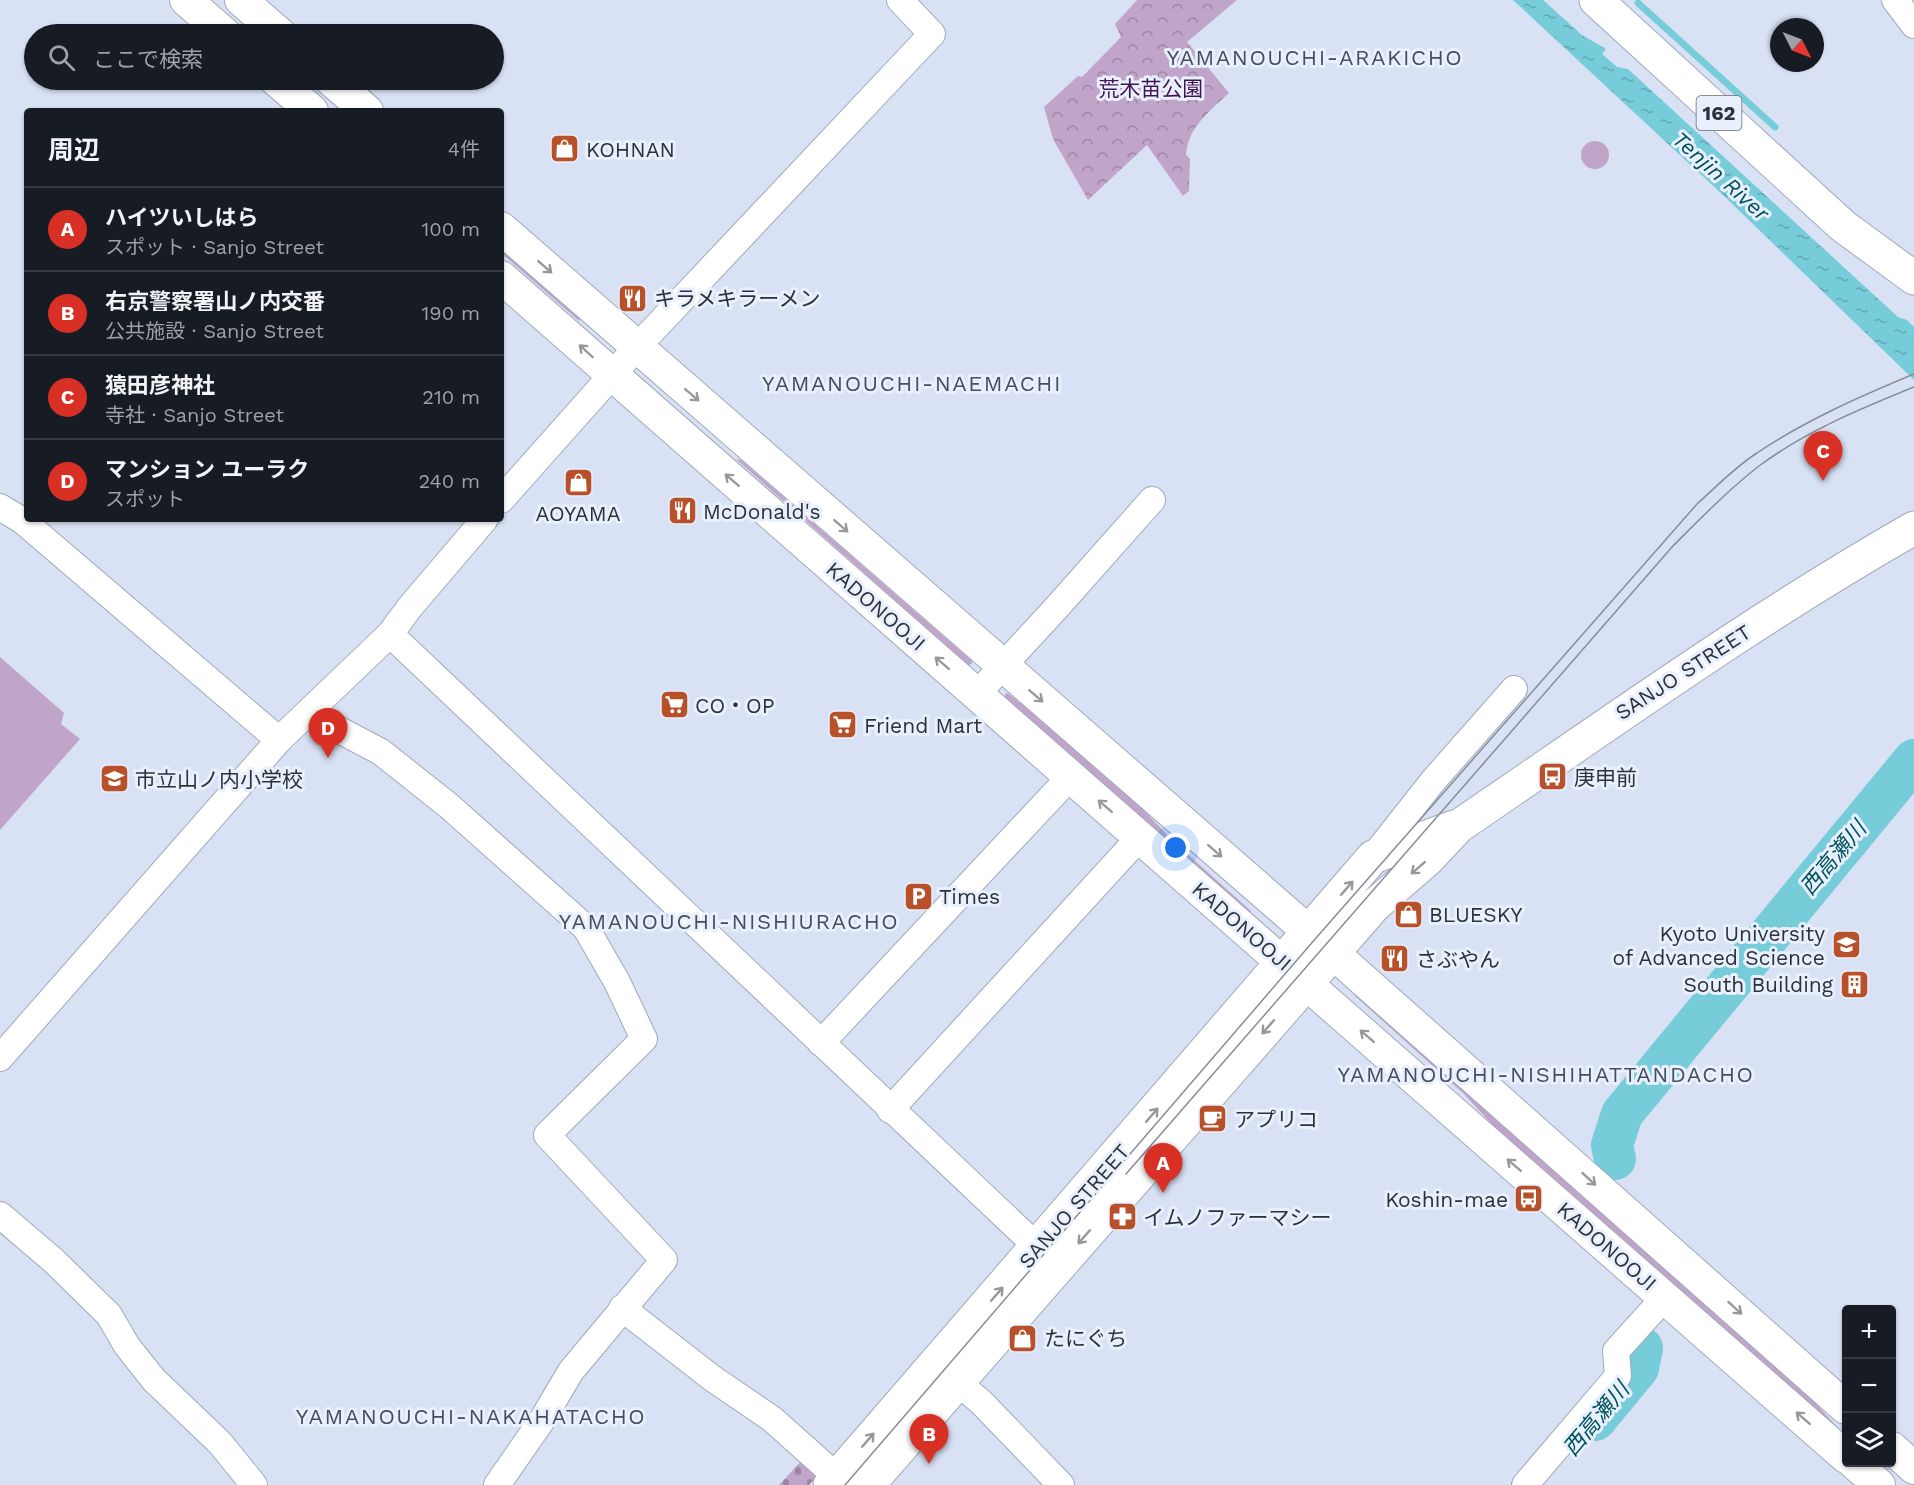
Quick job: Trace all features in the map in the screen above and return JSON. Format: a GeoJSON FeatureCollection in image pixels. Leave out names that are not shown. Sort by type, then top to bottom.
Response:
{"type":"FeatureCollection","features":[{"type":"Feature","properties":{"kind":"main road","name":"162"},"geometry":{"type":"LineString","coordinates":[[1596,0],[1843,226],[1914,278]]}},
{"type":"Feature","properties":{"kind":"main road","name":"162"},"geometry":{"type":"LineString","coordinates":[[1843,226],[1873,264],[1914,301]]}},
{"type":"Feature","properties":{"kind":"main road","name":"SANJO STREET"},"geometry":{"type":"LineString","coordinates":[[845,1483],[1048,1257],[1295,972],[1333,953],[1375,905],[1428,859],[1459,826],[1698,662],[1847,566],[1914,528]]}},
{"type":"Feature","properties":{"kind":"main road","name":"SANJO STREET"},"geometry":{"type":"LineString","coordinates":[[1295,972],[1308,932],[1373,857],[1459,826]]}},
{"type":"Feature","properties":{"kind":"main road","name":"SANJO STREET"},"geometry":{"type":"LineString","coordinates":[[845,1483],[958,1383],[1048,1257]]}},
{"type":"Feature","properties":{"kind":"street"},"geometry":{"type":"LineString","coordinates":[[186,0],[214,24]]}},
{"type":"Feature","properties":{"kind":"street"},"geometry":{"type":"LineString","coordinates":[[241,0],[269,24]]}},
{"type":"Feature","properties":{"kind":"street"},"geometry":{"type":"LineString","coordinates":[[504,497],[637,347],[932,34],[900,0]]}},
{"type":"Feature","properties":{"kind":"street"},"geometry":{"type":"LineString","coordinates":[[1895,0],[1914,25]]}},
{"type":"Feature","properties":{"kind":"street"},"geometry":{"type":"LineString","coordinates":[[288,90],[309,108]]}},
{"type":"Feature","properties":{"kind":"street"},"geometry":{"type":"LineString","coordinates":[[343,90],[364,108]]}},
{"type":"Feature","properties":{"kind":"street","name":"KADONOOJI"},"geometry":{"type":"LineString","coordinates":[[504,231],[1333,953],[1842,1404]]}},
{"type":"Feature","properties":{"kind":"street","name":"KADONOOJI"},"geometry":{"type":"LineString","coordinates":[[504,280],[1842,1453]]}},
{"type":"Feature","properties":{"kind":"street"},"geometry":{"type":"LineString","coordinates":[[708,459],[734,433]]}},
{"type":"Feature","properties":{"kind":"street"},"geometry":{"type":"LineString","coordinates":[[977,694],[1152,500]]}},
{"type":"Feature","properties":{"kind":"street"},"geometry":{"type":"LineString","coordinates":[[0,507],[24,522]]}},
{"type":"Feature","properties":{"kind":"street"},"geometry":{"type":"LineString","coordinates":[[24,522],[279,740]]}},
{"type":"Feature","properties":{"kind":"street"},"geometry":{"type":"LineString","coordinates":[[0,1058],[279,740],[309,714],[390,634],[482,522]]}},
{"type":"Feature","properties":{"kind":"street"},"geometry":{"type":"LineString","coordinates":[[390,634],[890,1110],[1048,1257]]}},
{"type":"Feature","properties":{"kind":"street"},"geometry":{"type":"LineString","coordinates":[[1373,857],[1433,782],[1514,689]]}},
{"type":"Feature","properties":{"kind":"street"},"geometry":{"type":"LineString","coordinates":[[309,714],[381,752],[449,806],[586,928],[618,982],[644,1039],[547,1135],[664,1260],[571,1371],[542,1420],[497,1485]]}},
{"type":"Feature","properties":{"kind":"street"},"geometry":{"type":"LineString","coordinates":[[821,1043],[1071,776]]}},
{"type":"Feature","properties":{"kind":"street"},"geometry":{"type":"LineString","coordinates":[[890,1110],[1140,837]]}},
{"type":"Feature","properties":{"kind":"street"},"geometry":{"type":"LineString","coordinates":[[0,1215],[54,1261],[109,1315],[128,1346],[154,1380],[220,1443],[254,1485]]}},
{"type":"Feature","properties":{"kind":"street"},"geometry":{"type":"LineString","coordinates":[[1525,1485],[1618,1376],[1616,1352],[1665,1297]]}},
{"type":"Feature","properties":{"kind":"street"},"geometry":{"type":"LineString","coordinates":[[622,1308],[712,1378],[772,1419],[845,1483]]}},
{"type":"Feature","properties":{"kind":"street"},"geometry":{"type":"LineString","coordinates":[[958,1383],[981,1402],[1061,1485]]}},
{"type":"Feature","properties":{"kind":"street"},"geometry":{"type":"LineString","coordinates":[[1896,1452],[1914,1468]]}},
{"type":"Feature","properties":{"kind":"street"},"geometry":{"type":"LineString","coordinates":[[1859,1467],[1879,1485]]}},
{"type":"Feature","properties":{"kind":"green space","name":"荒木苗公園"},"geometry":{"type":"Polygon","coordinates":[[[1137,0],[1237,0],[1187,42],[1229,93],[1201,120],[1191,136],[1186,155],[1190,159],[1189,191],[1183,196],[1147,145],[1088,200],[1053,139],[1044,107],[1078,76],[1082,77],[1121,37],[1115,24],[1137,0]]]}},
{"type":"Feature","properties":{"kind":"green space"},"geometry":{"type":"Polygon","coordinates":[[[1595,141],[1605,145],[1609,155],[1605,165],[1595,169],[1585,165],[1581,155],[1585,145],[1595,141]]]}},
{"type":"Feature","properties":{"kind":"green space"},"geometry":{"type":"Polygon","coordinates":[[[504,246],[580,317],[579,321],[504,256],[504,246]]]}},
{"type":"Feature","properties":{"kind":"green space"},"geometry":{"type":"Polygon","coordinates":[[[736,459],[741,460],[972,661],[972,664],[968,665],[736,459]]]}},
{"type":"Feature","properties":{"kind":"green space"},"geometry":{"type":"Polygon","coordinates":[[[0,657],[64,713],[61,724],[80,739],[0,830],[0,657]]]}},
{"type":"Feature","properties":{"kind":"green space"},"geometry":{"type":"Polygon","coordinates":[[[1006,693],[1112,777],[1175,843],[1251,911],[1250,915],[1004,697],[1006,693]]]}},
{"type":"Feature","properties":{"kind":"green space"},"geometry":{"type":"Polygon","coordinates":[[[1357,993],[1792,1377],[1842,1434],[1533,1169],[1464,1094],[1355,996],[1357,993]]]}},
{"type":"Feature","properties":{"kind":"green space"},"geometry":{"type":"Polygon","coordinates":[[[802,1460],[818,1475],[809,1485],[779,1485],[802,1460]]]}},
{"type":"Feature","properties":{"kind":"water","name":"Tenjin River"},"geometry":{"type":"Polygon","coordinates":[[[1513,0],[1543,0],[1582,35],[1606,49],[1602,54],[1617,67],[1628,69],[1898,317],[1907,320],[1914,327],[1914,380],[1723,195],[1513,0]]]}},
{"type":"Feature","properties":{"kind":"waterway"},"geometry":{"type":"LineString","coordinates":[[1638,3],[1775,127]]}},
{"type":"Feature","properties":{"kind":"waterway","name":"西高瀬川"},"geometry":{"type":"LineString","coordinates":[[1615,1159],[1612,1145],[1622,1114],[1914,760]]}},
{"type":"Feature","properties":{"kind":"waterway","name":"西高瀬川"},"geometry":{"type":"LineString","coordinates":[[1595,1420],[1638,1368],[1642,1348]]}},
{"type":"Feature","properties":{"kind":"tram line"},"geometry":{"type":"LineString","coordinates":[[845,1485],[1316,938],[1697,504],[1741,464],[1794,430],[1873,391],[1914,374]]}},
{"type":"Feature","properties":{"kind":"tram line"},"geometry":{"type":"LineString","coordinates":[[1126,1174],[1672,547],[1714,505],[1759,466],[1795,442],[1914,387]]}},
{"type":"Feature","properties":{"kind":"place","name":"KOHNAN"},"geometry":{"type":"Point","coordinates":[565,149]}},
{"type":"Feature","properties":{"kind":"place","name":"キラメキラーメン"},"geometry":{"type":"Point","coordinates":[633,298]}},
{"type":"Feature","properties":{"kind":"place","name":"猿田彦神社"},"geometry":{"type":"Point","coordinates":[1823,481]}},
{"type":"Feature","properties":{"kind":"place","name":"AOYAMA"},"geometry":{"type":"Point","coordinates":[578,482]}},
{"type":"Feature","properties":{"kind":"place","name":"McDonald's"},"geometry":{"type":"Point","coordinates":[682,511]}},
{"type":"Feature","properties":{"kind":"place","name":"CO・OP"},"geometry":{"type":"Point","coordinates":[674,705]}},
{"type":"Feature","properties":{"kind":"place","name":"Friend Mart"},"geometry":{"type":"Point","coordinates":[843,725]}},
{"type":"Feature","properties":{"kind":"place","name":"マンション ユーラク"},"geometry":{"type":"Point","coordinates":[328,758]}},
{"type":"Feature","properties":{"kind":"place","name":"庚申前"},"geometry":{"type":"Point","coordinates":[1553,777]}},
{"type":"Feature","properties":{"kind":"place","name":"市立山ノ内小学校"},"geometry":{"type":"Point","coordinates":[114,779]}},
{"type":"Feature","properties":{"kind":"place","name":"Times"},"geometry":{"type":"Point","coordinates":[918,896]}},
{"type":"Feature","properties":{"kind":"place","name":"BLUESKY"},"geometry":{"type":"Point","coordinates":[1408,914]}},
{"type":"Feature","properties":{"kind":"place","name":"Kyoto University of Advanced Science"},"geometry":{"type":"Point","coordinates":[1846,945]}},
{"type":"Feature","properties":{"kind":"place","name":"さぶやん"},"geometry":{"type":"Point","coordinates":[1395,959]}},
{"type":"Feature","properties":{"kind":"place","name":"South Building"},"geometry":{"type":"Point","coordinates":[1854,984]}},
{"type":"Feature","properties":{"kind":"place","name":"アプリコ"},"geometry":{"type":"Point","coordinates":[1213,1119]}},
{"type":"Feature","properties":{"kind":"place","name":"ハイツいしはら"},"geometry":{"type":"Point","coordinates":[1163,1193]}},
{"type":"Feature","properties":{"kind":"place","name":"Koshin-mae"},"geometry":{"type":"Point","coordinates":[1529,1199]}},
{"type":"Feature","properties":{"kind":"place","name":"イムノファーマシー"},"geometry":{"type":"Point","coordinates":[1122,1217]}},
{"type":"Feature","properties":{"kind":"place","name":"たにぐち"},"geometry":{"type":"Point","coordinates":[1023,1338]}},
{"type":"Feature","properties":{"kind":"place","name":"右京警察署山ノ内交番"},"geometry":{"type":"Point","coordinates":[929,1464]}},
{"type":"Feature","properties":{"kind":"district","name":"YAMANOUCHI-ARAKICHO"},"geometry":{"type":"Point","coordinates":[1315,57]}},
{"type":"Feature","properties":{"kind":"district","name":"YAMANOUCHI-NAEMACHI"},"geometry":{"type":"Point","coordinates":[912,383]}},
{"type":"Feature","properties":{"kind":"district","name":"YAMANOUCHI-NISHIURACHO"},"geometry":{"type":"Point","coordinates":[729,921]}},
{"type":"Feature","properties":{"kind":"district","name":"YAMANOUCHI-NISHIHATTANDACHO"},"geometry":{"type":"Point","coordinates":[1546,1074]}},
{"type":"Feature","properties":{"kind":"district","name":"YAMANOUCHI-NAKAHATACHO"},"geometry":{"type":"Point","coordinates":[471,1416]}}]}
